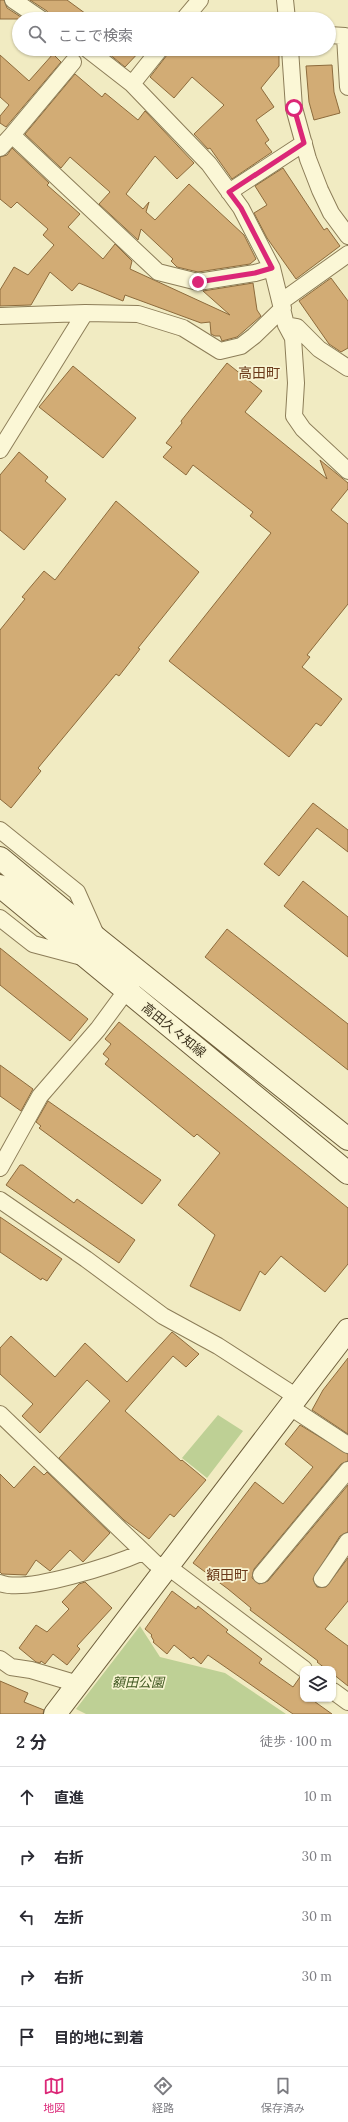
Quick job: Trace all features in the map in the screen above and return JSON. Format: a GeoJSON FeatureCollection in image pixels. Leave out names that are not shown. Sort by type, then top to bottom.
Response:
{"type":"FeatureCollection","features":[{"type":"Feature","properties":{"kind":"main road","name":"高田久々知線"},"geometry":{"type":"LineString","coordinates":[[0,858],[99,940],[348,1139]]}},
{"type":"Feature","properties":{"kind":"main road","name":"高田久々知線"},"geometry":{"type":"LineString","coordinates":[[0,886],[348,1173]]}},
{"type":"Feature","properties":{"kind":"main road"},"geometry":{"type":"LineString","coordinates":[[55,1714],[294,1402],[341,1351],[348,1330]]}},
{"type":"Feature","properties":{"kind":"street"},"geometry":{"type":"LineString","coordinates":[[13,0],[31,12]]}},
{"type":"Feature","properties":{"kind":"street"},"geometry":{"type":"LineString","coordinates":[[190,12],[200,0]]}},
{"type":"Feature","properties":{"kind":"street"},"geometry":{"type":"LineString","coordinates":[[285,0],[286,12]]}},
{"type":"Feature","properties":{"kind":"street"},"geometry":{"type":"LineString","coordinates":[[336,35],[345,36],[348,87]]}},
{"type":"Feature","properties":{"kind":"street"},"geometry":{"type":"LineString","coordinates":[[96,56],[132,84],[209,164],[241,208],[272,268],[286,325],[293,338],[296,383],[294,416],[304,430],[348,471]]}},
{"type":"Feature","properties":{"kind":"street"},"geometry":{"type":"LineString","coordinates":[[132,84],[154,56]]}},
{"type":"Feature","properties":{"kind":"street"},"geometry":{"type":"LineString","coordinates":[[290,56],[294,108],[304,143],[320,190],[332,213],[348,236]]}},
{"type":"Feature","properties":{"kind":"street"},"geometry":{"type":"LineString","coordinates":[[0,148],[73,62]]}},
{"type":"Feature","properties":{"kind":"street"},"geometry":{"type":"LineString","coordinates":[[12,135],[158,272],[198,282],[255,273],[272,268]]}},
{"type":"Feature","properties":{"kind":"street"},"geometry":{"type":"LineString","coordinates":[[229,192],[304,143]]}},
{"type":"Feature","properties":{"kind":"street"},"geometry":{"type":"LineString","coordinates":[[0,316],[85,313],[138,314],[183,328],[220,351],[240,346],[254,336],[282,304],[348,254]]}},
{"type":"Feature","properties":{"kind":"street"},"geometry":{"type":"LineString","coordinates":[[0,450],[85,313]]}},
{"type":"Feature","properties":{"kind":"street"},"geometry":{"type":"LineString","coordinates":[[286,325],[296,327],[319,349],[348,368]]}},
{"type":"Feature","properties":{"kind":"street"},"geometry":{"type":"LineString","coordinates":[[0,830],[78,892],[99,940]]}},
{"type":"Feature","properties":{"kind":"street"},"geometry":{"type":"LineString","coordinates":[[0,918],[33,944],[86,958]]}},
{"type":"Feature","properties":{"kind":"street"},"geometry":{"type":"LineString","coordinates":[[0,1168],[40,1096],[98,1029],[140,972]]}},
{"type":"Feature","properties":{"kind":"street"},"geometry":{"type":"LineString","coordinates":[[0,1200],[86,1259],[163,1316],[218,1346],[294,1402],[348,1445]]}},
{"type":"Feature","properties":{"kind":"street"},"geometry":{"type":"LineString","coordinates":[[0,1414],[155,1564],[174,1572],[300,1666]]}},
{"type":"Feature","properties":{"kind":"street"},"geometry":{"type":"LineString","coordinates":[[261,1575],[348,1470]]}},
{"type":"Feature","properties":{"kind":"street"},"geometry":{"type":"LineString","coordinates":[[322,1579],[346,1549]]}},
{"type":"Feature","properties":{"kind":"street"},"geometry":{"type":"LineString","coordinates":[[0,1583],[23,1586],[60,1578],[119,1562],[143,1552]]}},
{"type":"Feature","properties":{"kind":"street"},"geometry":{"type":"LineString","coordinates":[[0,1660],[11,1667],[31,1670],[78,1684]]}},
{"type":"Feature","properties":{"kind":"street"},"geometry":{"type":"LineString","coordinates":[[336,1693],[348,1702]]}},
{"type":"Feature","properties":{"kind":"green space"},"geometry":{"type":"Polygon","coordinates":[[[218,1415],[243,1431],[207,1478],[182,1458],[218,1415]]]}},
{"type":"Feature","properties":{"kind":"green space","name":"額田公園"},"geometry":{"type":"Polygon","coordinates":[[[140,1626],[160,1657],[225,1673],[286,1714],[86,1714],[76,1709],[140,1626]]]}},
{"type":"Feature","properties":{"kind":"building"},"geometry":{"type":"Polygon","coordinates":[[[0,0],[4,0],[7,8],[13,12],[12,19],[0,19],[0,0]]]}},
{"type":"Feature","properties":{"kind":"building"},"geometry":{"type":"Polygon","coordinates":[[[30,0],[67,0],[83,12],[47,12],[30,0]]]}},
{"type":"Feature","properties":{"kind":"building"},"geometry":{"type":"Polygon","coordinates":[[[0,55],[29,81],[51,56],[55,56],[61,62],[6,127],[0,123],[0,116],[9,105],[0,97],[0,55]]]}},
{"type":"Feature","properties":{"kind":"building"},"geometry":{"type":"Polygon","coordinates":[[[112,56],[135,56],[125,67],[112,56]]]}},
{"type":"Feature","properties":{"kind":"building"},"geometry":{"type":"Polygon","coordinates":[[[166,56],[279,56],[279,66],[261,88],[274,107],[256,120],[269,140],[265,143],[272,152],[232,179],[210,148],[208,149],[194,134],[224,105],[192,77],[174,98],[150,77],[166,56]]]}},
{"type":"Feature","properties":{"kind":"building"},"geometry":{"type":"Polygon","coordinates":[[[332,65],[334,92],[340,113],[314,120],[309,102],[306,66],[332,65]]]}},
{"type":"Feature","properties":{"kind":"building"},"geometry":{"type":"Polygon","coordinates":[[[75,74],[102,97],[105,93],[138,120],[145,111],[194,163],[177,179],[155,156],[126,194],[143,209],[149,202],[146,212],[155,220],[189,184],[244,235],[256,259],[250,264],[198,272],[177,267],[171,261],[173,259],[141,229],[138,240],[99,204],[110,192],[70,157],[61,168],[25,134],[75,74]]]}},
{"type":"Feature","properties":{"kind":"building"},"geometry":{"type":"Polygon","coordinates":[[[12,148],[49,183],[47,185],[80,214],[68,227],[103,259],[115,244],[132,261],[130,269],[230,315],[203,291],[253,283],[257,310],[261,316],[237,337],[222,341],[220,336],[211,334],[210,322],[201,323],[125,295],[123,301],[79,283],[72,291],[50,272],[31,305],[0,306],[0,290],[14,267],[28,275],[54,245],[43,235],[48,229],[17,202],[11,208],[0,199],[0,157],[7,155],[12,148]]]}},
{"type":"Feature","properties":{"kind":"building"},"geometry":{"type":"Polygon","coordinates":[[[283,168],[324,230],[327,228],[340,246],[296,279],[267,238],[254,213],[267,205],[255,186],[283,168]]]}},
{"type":"Feature","properties":{"kind":"building"},"geometry":{"type":"Polygon","coordinates":[[[331,278],[348,301],[348,348],[341,352],[329,344],[299,301],[331,278]]]}},
{"type":"Feature","properties":{"kind":"building"},"geometry":{"type":"Polygon","coordinates":[[[227,363],[262,391],[245,412],[327,479],[320,460],[348,483],[348,489],[331,510],[348,524],[348,604],[307,655],[310,657],[302,667],[342,699],[321,726],[316,723],[289,757],[169,661],[271,533],[250,516],[253,512],[193,465],[186,475],[163,457],[172,447],[166,443],[182,423],[181,421],[227,363]]]}},
{"type":"Feature","properties":{"kind":"building"},"geometry":{"type":"Polygon","coordinates":[[[73,366],[136,418],[103,458],[39,407],[73,366]]]}},
{"type":"Feature","properties":{"kind":"building"},"geometry":{"type":"Polygon","coordinates":[[[19,452],[48,477],[45,481],[66,499],[24,550],[0,530],[0,475],[19,452]]]}},
{"type":"Feature","properties":{"kind":"building"},"geometry":{"type":"Polygon","coordinates":[[[116,501],[199,572],[138,648],[140,649],[119,676],[116,674],[38,768],[41,771],[11,808],[0,799],[0,630],[25,599],[22,597],[44,571],[55,580],[116,501]]]}},
{"type":"Feature","properties":{"kind":"building"},"geometry":{"type":"Polygon","coordinates":[[[313,803],[348,830],[348,852],[317,828],[279,876],[264,864],[313,803]]]}},
{"type":"Feature","properties":{"kind":"building"},"geometry":{"type":"Polygon","coordinates":[[[303,881],[348,917],[348,957],[284,906],[303,881]]]}},
{"type":"Feature","properties":{"kind":"building"},"geometry":{"type":"Polygon","coordinates":[[[227,929],[348,1024],[348,1070],[205,957],[227,929]]]}},
{"type":"Feature","properties":{"kind":"building"},"geometry":{"type":"Polygon","coordinates":[[[0,948],[88,1019],[70,1041],[0,985],[0,948]]]}},
{"type":"Feature","properties":{"kind":"building"},"geometry":{"type":"Polygon","coordinates":[[[119,1022],[348,1208],[348,1264],[325,1292],[281,1256],[265,1275],[260,1271],[240,1311],[190,1286],[215,1235],[178,1205],[220,1153],[197,1134],[194,1137],[105,1064],[109,1059],[103,1054],[111,1044],[105,1039],[119,1022]]]}},
{"type":"Feature","properties":{"kind":"building"},"geometry":{"type":"Polygon","coordinates":[[[0,1065],[33,1089],[21,1111],[0,1096],[0,1065]]]}},
{"type":"Feature","properties":{"kind":"building"},"geometry":{"type":"Polygon","coordinates":[[[48,1101],[161,1180],[142,1204],[39,1128],[41,1126],[36,1122],[48,1101]]]}},
{"type":"Feature","properties":{"kind":"building"},"geometry":{"type":"Polygon","coordinates":[[[20,1165],[23,1165],[74,1203],[77,1199],[135,1240],[119,1263],[6,1185],[20,1165]]]}},
{"type":"Feature","properties":{"kind":"building"},"geometry":{"type":"Polygon","coordinates":[[[0,1217],[62,1259],[47,1281],[42,1278],[41,1280],[0,1252],[0,1217]]]}},
{"type":"Feature","properties":{"kind":"building"},"geometry":{"type":"Polygon","coordinates":[[[172,1332],[199,1354],[186,1367],[173,1356],[125,1411],[181,1461],[182,1460],[206,1480],[174,1517],[170,1514],[149,1539],[124,1520],[59,1458],[110,1401],[87,1380],[40,1433],[22,1416],[33,1404],[0,1374],[0,1348],[11,1336],[55,1377],[85,1343],[127,1382],[172,1332]]]}},
{"type":"Feature","properties":{"kind":"building"},"geometry":{"type":"Polygon","coordinates":[[[348,1358],[348,1434],[312,1410],[323,1390],[348,1358]]]}},
{"type":"Feature","properties":{"kind":"building"},"geometry":{"type":"Polygon","coordinates":[[[300,1425],[348,1454],[348,1461],[341,1464],[254,1569],[252,1578],[259,1584],[268,1581],[348,1485],[348,1532],[340,1536],[313,1579],[317,1587],[326,1587],[348,1558],[348,1601],[325,1629],[348,1646],[348,1686],[336,1676],[336,1666],[322,1666],[317,1662],[318,1661],[250,1610],[251,1608],[228,1589],[193,1563],[255,1482],[283,1504],[313,1467],[285,1444],[300,1425]]]}},
{"type":"Feature","properties":{"kind":"building"},"geometry":{"type":"Polygon","coordinates":[[[34,1466],[44,1475],[47,1472],[110,1533],[83,1562],[70,1550],[50,1571],[36,1560],[26,1575],[2,1574],[0,1572],[0,1474],[14,1488],[34,1466]]]}},
{"type":"Feature","properties":{"kind":"building"},"geometry":{"type":"Polygon","coordinates":[[[85,1582],[112,1608],[77,1646],[80,1649],[67,1665],[53,1654],[45,1664],[41,1661],[40,1663],[36,1662],[19,1648],[36,1625],[47,1632],[69,1609],[62,1602],[79,1584],[85,1582]]]}},
{"type":"Feature","properties":{"kind":"building"},"geometry":{"type":"Polygon","coordinates":[[[172,1591],[196,1609],[198,1606],[228,1630],[226,1632],[262,1659],[259,1663],[293,1687],[300,1677],[300,1702],[315,1702],[332,1714],[293,1714],[208,1655],[201,1664],[193,1657],[191,1659],[174,1645],[167,1654],[153,1642],[152,1635],[145,1629],[172,1591]]]}},
{"type":"Feature","properties":{"kind":"building"},"geometry":{"type":"Polygon","coordinates":[[[0,1681],[28,1693],[24,1702],[44,1710],[43,1714],[0,1714],[0,1681]]]}},
{"type":"Feature","properties":{"kind":"district","name":"高田町"},"geometry":{"type":"Point","coordinates":[259,373]}},
{"type":"Feature","properties":{"kind":"district","name":"額田町"},"geometry":{"type":"Point","coordinates":[227,1575]}},
{"type":"Feature","properties":{"kind":"route"},"geometry":{"type":"LineString","coordinates":[[198,282],[255,273],[272,268],[241,208],[229,192],[304,143],[294,108]]}}]}
